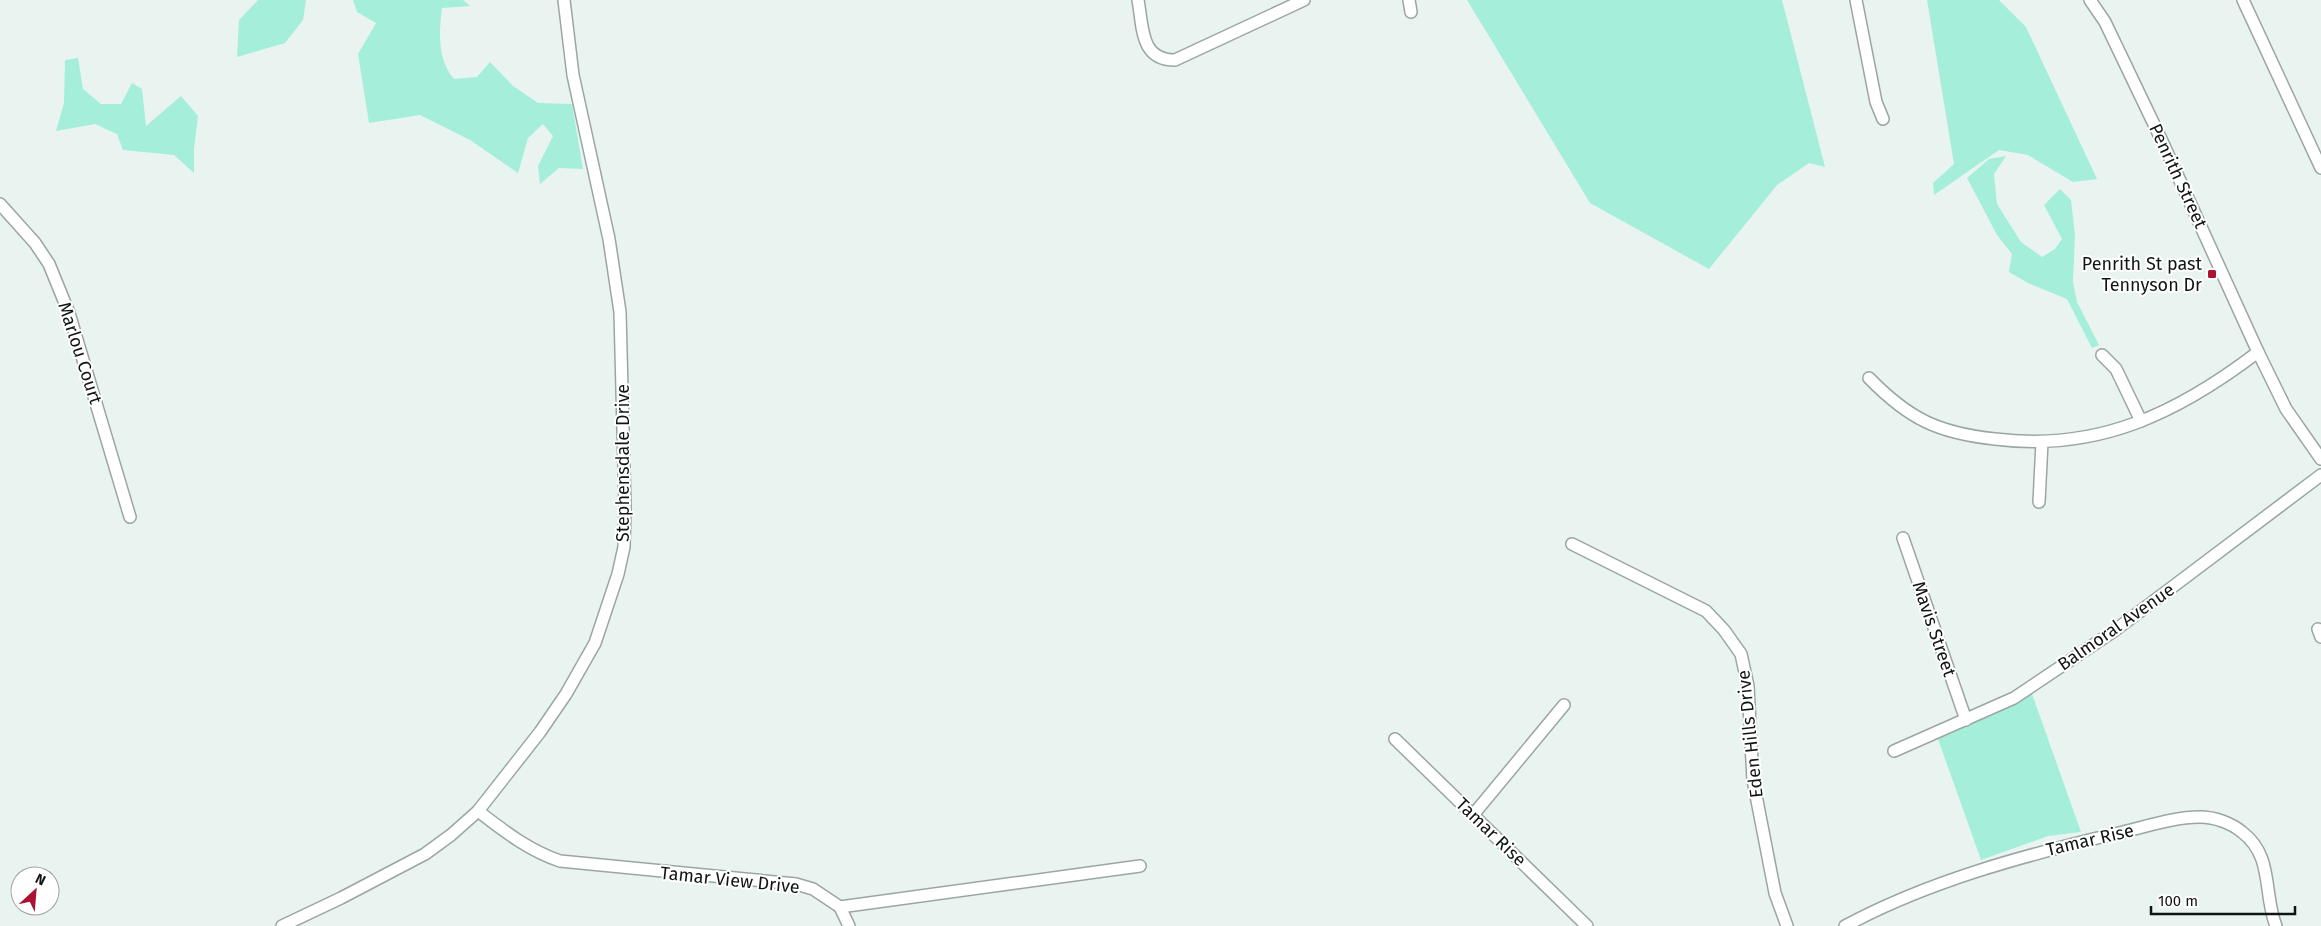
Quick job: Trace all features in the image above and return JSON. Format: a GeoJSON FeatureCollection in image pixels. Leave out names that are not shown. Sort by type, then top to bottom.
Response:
{"type":"FeatureCollection","features":[{"type":"Feature","properties":{"kind":"street","name":"Stephensdale Drive"},"geometry":{"type":"LineString","coordinates":[[282,926],[341,898],[424,854],[451,835],[478,811],[540,732],[586,661],[603,621],[624,547],[626,508],[619,301],[609,239],[574,75],[564,0]]}},
{"type":"Feature","properties":{"kind":"street"},"geometry":{"type":"LineString","coordinates":[[1138,0],[1147,47],[1153,55],[1164,60],[1175,60],[1304,0]]}},
{"type":"Feature","properties":{"kind":"street"},"geometry":{"type":"LineString","coordinates":[[1409,0],[1412,12]]}},
{"type":"Feature","properties":{"kind":"street"},"geometry":{"type":"LineString","coordinates":[[1856,0],[1876,102],[1883,119]]}},
{"type":"Feature","properties":{"kind":"street","name":"Penrith Street"},"geometry":{"type":"LineString","coordinates":[[2090,0],[2104,22],[2161,139],[2258,352],[2286,408],[2321,458]]}},
{"type":"Feature","properties":{"kind":"street"},"geometry":{"type":"LineString","coordinates":[[2243,0],[2321,168]]}},
{"type":"Feature","properties":{"kind":"street","name":"Marlou Court"},"geometry":{"type":"LineString","coordinates":[[0,204],[35,243],[49,264],[69,314],[130,518]]}},
{"type":"Feature","properties":{"kind":"street"},"geometry":{"type":"LineString","coordinates":[[1868,378],[1887,397],[1913,416],[1940,429],[2000,440],[2069,441],[2102,435],[2141,421],[2219,382],[2258,352]]}},
{"type":"Feature","properties":{"kind":"street"},"geometry":{"type":"LineString","coordinates":[[2102,355],[2116,369],[2141,421]]}},
{"type":"Feature","properties":{"kind":"street"},"geometry":{"type":"LineString","coordinates":[[2039,502],[2042,442]]}},
{"type":"Feature","properties":{"kind":"street","name":"Balmoral Avenue"},"geometry":{"type":"LineString","coordinates":[[1894,751],[2014,698],[2114,631],[2321,475]]}},
{"type":"Feature","properties":{"kind":"street","name":"Mavis Street"},"geometry":{"type":"LineString","coordinates":[[1903,538],[1966,720]]}},
{"type":"Feature","properties":{"kind":"street","name":"Eden Hills Drive"},"geometry":{"type":"LineString","coordinates":[[1572,544],[1706,611],[1724,630],[1741,654],[1748,686],[1753,780],[1775,893],[1787,926]]}},
{"type":"Feature","properties":{"kind":"street"},"geometry":{"type":"LineString","coordinates":[[1473,815],[1564,704]]}},
{"type":"Feature","properties":{"kind":"street","name":"Tamar Rise"},"geometry":{"type":"LineString","coordinates":[[1395,739],[1587,926]]}},
{"type":"Feature","properties":{"kind":"street","name":"Tamar View Drive"},"geometry":{"type":"LineString","coordinates":[[478,811],[515,840],[540,854],[560,861],[796,884],[813,890],[840,907]]}},
{"type":"Feature","properties":{"kind":"street","name":"Tamar Rise"},"geometry":{"type":"LineString","coordinates":[[1851,924],[1931,888],[1987,868],[2054,848],[2176,820],[2202,817],[2232,826],[2244,833],[2256,846],[2266,868],[2271,924]]}},
{"type":"Feature","properties":{"kind":"street"},"geometry":{"type":"LineString","coordinates":[[848,926],[840,907],[1140,866]]}},
{"type":"Feature","properties":{"kind":"green space"},"geometry":{"type":"Polygon","coordinates":[[[258,0],[306,0],[303,20],[285,43],[237,57],[239,20],[258,0]]]}},
{"type":"Feature","properties":{"kind":"green space"},"geometry":{"type":"Polygon","coordinates":[[[353,0],[463,0],[470,6],[442,8],[440,45],[448,71],[454,79],[477,77],[490,62],[513,86],[538,103],[572,104],[583,169],[559,168],[540,184],[538,166],[553,136],[543,124],[528,138],[518,173],[470,140],[420,115],[369,123],[358,54],[376,23],[357,12],[353,0]]]}},
{"type":"Feature","properties":{"kind":"green space"},"geometry":{"type":"Polygon","coordinates":[[[1467,0],[1782,0],[1825,167],[1809,163],[1777,185],[1709,269],[1590,203],[1467,0]]]}},
{"type":"Feature","properties":{"kind":"green space"},"geometry":{"type":"Polygon","coordinates":[[[1927,0],[1999,0],[2026,27],[2097,179],[2073,182],[2028,155],[1999,150],[1934,195],[1933,183],[1954,164],[1927,0]]]}},
{"type":"Feature","properties":{"kind":"green space"},"geometry":{"type":"Polygon","coordinates":[[[78,58],[83,89],[101,104],[121,104],[132,83],[142,89],[146,126],[181,96],[198,116],[194,149],[194,173],[174,155],[123,150],[117,134],[95,124],[56,131],[64,103],[65,60],[78,58]]]}},
{"type":"Feature","properties":{"kind":"green space"},"geometry":{"type":"Polygon","coordinates":[[[2006,156],[1994,174],[1997,204],[2021,242],[2042,257],[2055,249],[2062,239],[2044,205],[2060,189],[2071,200],[2075,235],[2073,282],[2077,302],[2099,345],[2092,348],[2067,299],[2028,283],[2009,272],[2012,254],[1997,235],[1967,178],[1989,159],[2006,156]]]}},
{"type":"Feature","properties":{"kind":"green space"},"geometry":{"type":"Polygon","coordinates":[[[2032,694],[2081,832],[2048,836],[1981,860],[1938,739],[2032,694]]]}},
{"type":"Feature","properties":{"kind":"place","name":"Penrith St past Tennyson Dr"},"geometry":{"type":"Point","coordinates":[2212,274]}}]}
